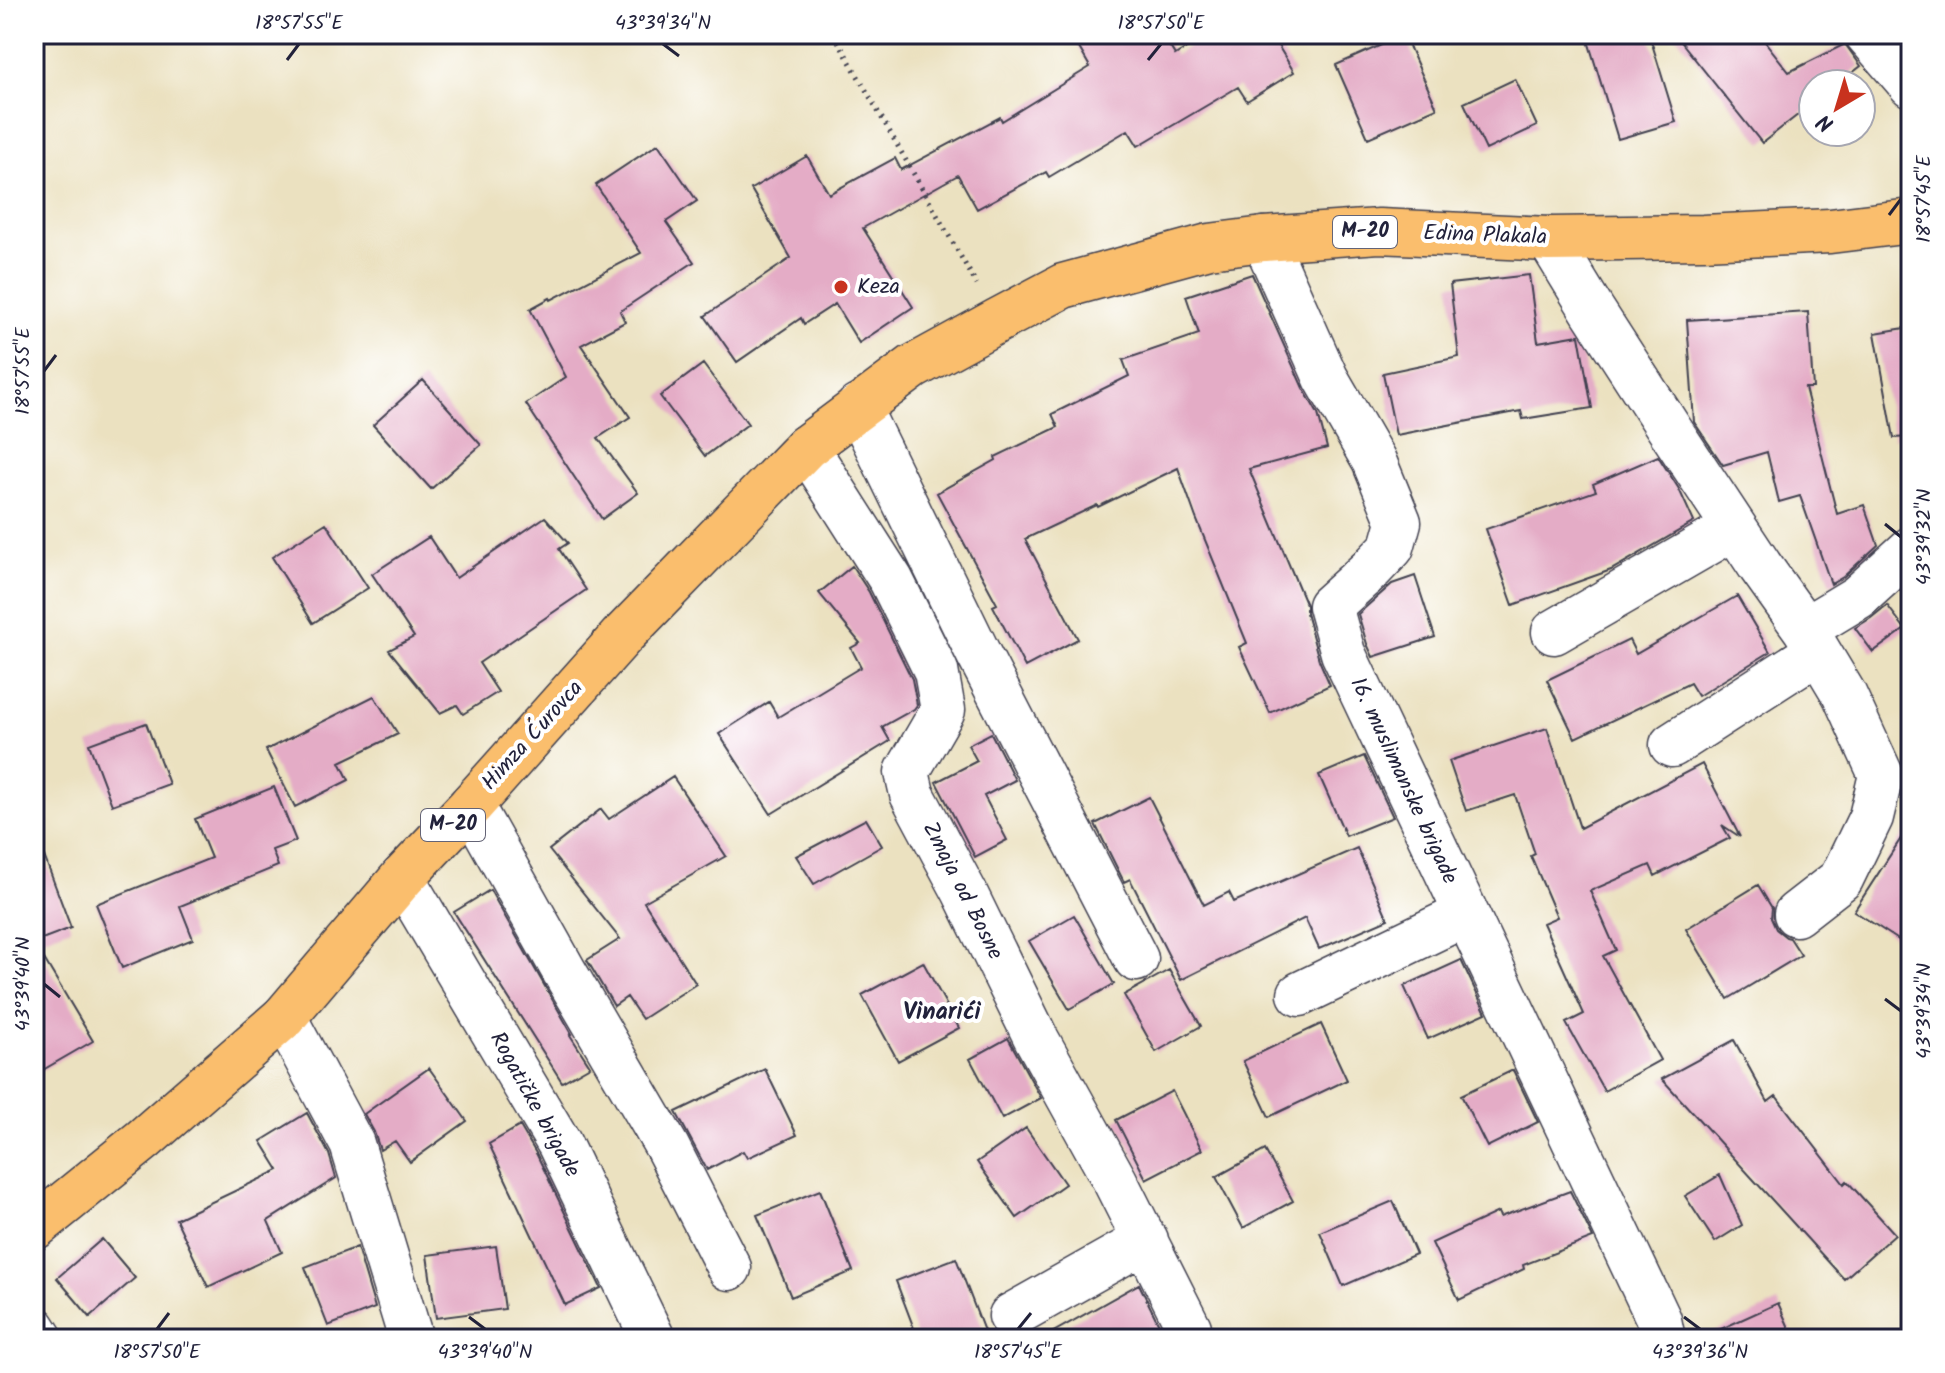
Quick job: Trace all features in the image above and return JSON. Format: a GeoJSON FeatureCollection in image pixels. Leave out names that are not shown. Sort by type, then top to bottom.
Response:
{"type":"FeatureCollection","features":[{"type":"Feature","properties":{"kind":"main road","name":"Edina Plakala"},"geometry":{"type":"LineString","coordinates":[[858,407],[913,367],[1063,286],[1209,246],[1379,231],[1549,239],[1703,237],[1830,231],[1911,221]]}},
{"type":"Feature","properties":{"kind":"main road","name":"Himza Ćurovca"},"geometry":{"type":"LineString","coordinates":[[34,1228],[143,1140],[284,1017],[402,878],[621,637],[806,447],[858,407]]}},
{"type":"Feature","properties":{"kind":"street"},"geometry":{"type":"LineString","coordinates":[[1867,34],[1911,85]]}},
{"type":"Feature","properties":{"kind":"street","name":"16. muslimanske brigade"},"geometry":{"type":"LineString","coordinates":[[1264,239],[1326,378],[1374,461],[1399,522],[1392,547],[1330,606],[1343,653],[1595,1182],[1659,1320],[1663,1339]]}},
{"type":"Feature","properties":{"kind":"street"},"geometry":{"type":"LineString","coordinates":[[1549,239],[1734,528],[1812,640],[1844,694],[1881,775],[1871,817],[1841,879],[1796,914]]}},
{"type":"Feature","properties":{"kind":"street"},"geometry":{"type":"LineString","coordinates":[[858,407],[985,669],[1136,959]]}},
{"type":"Feature","properties":{"kind":"street","name":"Zmaja od Bosne"},"geometry":{"type":"LineString","coordinates":[[806,447],[891,580],[936,671],[943,710],[907,772],[912,794],[964,891],[1036,1038],[1146,1240],[1189,1328],[1191,1339]]}},
{"type":"Feature","properties":{"kind":"street"},"geometry":{"type":"LineString","coordinates":[[1554,632],[1734,528]]}},
{"type":"Feature","properties":{"kind":"street"},"geometry":{"type":"LineString","coordinates":[[1672,745],[1812,640],[1909,556]]}},
{"type":"Feature","properties":{"kind":"street"},"geometry":{"type":"LineString","coordinates":[[471,805],[667,1147],[729,1268]]}},
{"type":"Feature","properties":{"kind":"street","name":"Rogatičke brigade"},"geometry":{"type":"LineString","coordinates":[[402,878],[559,1143],[653,1339]]}},
{"type":"Feature","properties":{"kind":"street"},"geometry":{"type":"LineString","coordinates":[[1300,994],[1466,914]]}},
{"type":"Feature","properties":{"kind":"street"},"geometry":{"type":"LineString","coordinates":[[284,1017],[352,1144],[411,1339]]}},
{"type":"Feature","properties":{"kind":"street"},"geometry":{"type":"LineString","coordinates":[[1011,1316],[1146,1240]]}},
{"type":"Feature","properties":{"kind":"street"},"geometry":{"type":"LineString","coordinates":[[34,1328],[41,1339]]}},
{"type":"Feature","properties":{"kind":"path"},"geometry":{"type":"LineString","coordinates":[[834,34],[997,321]]}},
{"type":"Feature","properties":{"kind":"building"},"geometry":{"type":"Polygon","coordinates":[[[1071,34],[1162,34],[1175,55],[1209,34],[1271,34],[1294,72],[1247,101],[1238,87],[1138,146],[1128,130],[1049,177],[1046,172],[977,209],[958,175],[863,228],[913,307],[859,343],[835,304],[804,324],[801,318],[737,362],[705,316],[791,258],[751,189],[807,156],[829,194],[895,158],[901,170],[1000,117],[1002,121],[1090,67],[1071,34]]]}},
{"type":"Feature","properties":{"kind":"building"},"geometry":{"type":"Polygon","coordinates":[[[1586,34],[1649,34],[1676,122],[1618,139],[1586,34]]]}},
{"type":"Feature","properties":{"kind":"building"},"geometry":{"type":"Polygon","coordinates":[[[1675,34],[1759,34],[1789,72],[1797,68],[1797,116],[1762,143],[1675,34]]]}},
{"type":"Feature","properties":{"kind":"building"},"geometry":{"type":"Polygon","coordinates":[[[1404,35],[1437,108],[1368,138],[1336,65],[1404,35]]]}},
{"type":"Feature","properties":{"kind":"building"},"geometry":{"type":"Polygon","coordinates":[[[1845,44],[1861,66],[1858,68],[1797,68],[1845,44]]]}},
{"type":"Feature","properties":{"kind":"building"},"geometry":{"type":"Polygon","coordinates":[[[1515,79],[1537,126],[1486,150],[1464,103],[1515,79]]]}},
{"type":"Feature","properties":{"kind":"building"},"geometry":{"type":"Polygon","coordinates":[[[658,144],[697,201],[666,222],[694,262],[620,311],[625,322],[581,345],[630,417],[598,438],[638,493],[602,519],[526,404],[566,377],[530,309],[641,253],[596,185],[658,144]]]}},
{"type":"Feature","properties":{"kind":"building"},"geometry":{"type":"Polygon","coordinates":[[[1252,274],[1303,388],[1318,414],[1327,448],[1249,469],[1306,605],[1319,660],[1330,685],[1270,713],[1239,647],[1247,643],[1178,468],[1025,539],[1078,639],[1025,667],[993,606],[997,604],[937,493],[996,460],[995,457],[1058,427],[1052,414],[1129,376],[1123,360],[1199,334],[1186,296],[1252,274]]]}},
{"type":"Feature","properties":{"kind":"building"},"geometry":{"type":"Polygon","coordinates":[[[1529,275],[1538,342],[1579,335],[1592,408],[1523,419],[1521,411],[1396,435],[1383,373],[1459,357],[1450,284],[1529,275]]]}},
{"type":"Feature","properties":{"kind":"building"},"geometry":{"type":"Polygon","coordinates":[[[1808,312],[1813,388],[1805,388],[1837,514],[1864,505],[1878,545],[1831,584],[1800,496],[1779,502],[1767,452],[1723,465],[1694,422],[1687,320],[1808,312]]]}},
{"type":"Feature","properties":{"kind":"building"},"geometry":{"type":"Polygon","coordinates":[[[1911,327],[1911,437],[1894,438],[1875,333],[1911,327]]]}},
{"type":"Feature","properties":{"kind":"building"},"geometry":{"type":"Polygon","coordinates":[[[703,364],[748,424],[705,456],[660,396],[703,364]]]}},
{"type":"Feature","properties":{"kind":"building"},"geometry":{"type":"Polygon","coordinates":[[[423,380],[481,445],[431,489],[373,425],[423,380]]]}},
{"type":"Feature","properties":{"kind":"building"},"geometry":{"type":"Polygon","coordinates":[[[1658,456],[1679,489],[1694,522],[1611,570],[1513,605],[1486,529],[1596,491],[1593,484],[1658,456]]]}},
{"type":"Feature","properties":{"kind":"building"},"geometry":{"type":"Polygon","coordinates":[[[545,517],[568,543],[559,549],[586,590],[479,663],[498,692],[463,714],[457,705],[440,713],[389,650],[414,637],[372,574],[429,537],[456,578],[545,517]]]}},
{"type":"Feature","properties":{"kind":"building"},"geometry":{"type":"Polygon","coordinates":[[[326,523],[368,588],[313,623],[272,557],[326,523]]]}},
{"type":"Feature","properties":{"kind":"building"},"geometry":{"type":"Polygon","coordinates":[[[852,566],[869,592],[912,679],[917,705],[882,727],[890,741],[771,814],[719,734],[769,702],[778,717],[861,667],[851,648],[860,643],[819,593],[852,566]]]}},
{"type":"Feature","properties":{"kind":"building"},"geometry":{"type":"Polygon","coordinates":[[[1415,576],[1435,637],[1373,657],[1358,614],[1392,584],[1415,576]]]}},
{"type":"Feature","properties":{"kind":"building"},"geometry":{"type":"Polygon","coordinates":[[[1737,596],[1770,652],[1698,696],[1690,683],[1575,738],[1547,680],[1629,640],[1636,654],[1737,596]]]}},
{"type":"Feature","properties":{"kind":"building"},"geometry":{"type":"Polygon","coordinates":[[[1887,605],[1905,629],[1873,652],[1855,628],[1887,605]]]}},
{"type":"Feature","properties":{"kind":"building"},"geometry":{"type":"Polygon","coordinates":[[[374,696],[398,734],[340,762],[349,780],[295,807],[266,750],[374,696]]]}},
{"type":"Feature","properties":{"kind":"building"},"geometry":{"type":"Polygon","coordinates":[[[146,723],[169,784],[112,805],[89,744],[146,723]]]}},
{"type":"Feature","properties":{"kind":"building"},"geometry":{"type":"Polygon","coordinates":[[[1547,728],[1580,828],[1702,764],[1740,837],[1722,825],[1730,838],[1655,876],[1650,865],[1590,891],[1616,950],[1603,956],[1660,1060],[1604,1091],[1566,1023],[1584,1014],[1543,923],[1557,917],[1531,856],[1535,854],[1515,795],[1466,811],[1449,761],[1547,728]]]}},
{"type":"Feature","properties":{"kind":"building"},"geometry":{"type":"Polygon","coordinates":[[[991,733],[1015,780],[984,796],[1007,840],[975,857],[936,782],[977,761],[968,745],[991,733]]]}},
{"type":"Feature","properties":{"kind":"building"},"geometry":{"type":"Polygon","coordinates":[[[1364,756],[1393,817],[1346,836],[1319,775],[1364,756]]]}},
{"type":"Feature","properties":{"kind":"building"},"geometry":{"type":"Polygon","coordinates":[[[673,777],[726,856],[644,902],[696,984],[642,1019],[627,997],[614,1006],[587,960],[620,939],[549,850],[601,809],[609,819],[673,777]]]}},
{"type":"Feature","properties":{"kind":"building"},"geometry":{"type":"Polygon","coordinates":[[[274,787],[296,841],[272,850],[278,866],[180,906],[193,939],[122,968],[96,904],[211,858],[195,819],[274,787]]]}},
{"type":"Feature","properties":{"kind":"building"},"geometry":{"type":"Polygon","coordinates":[[[1149,797],[1204,905],[1229,892],[1234,902],[1357,848],[1388,919],[1319,949],[1305,918],[1181,980],[1130,879],[1124,882],[1095,824],[1149,797]]]}},
{"type":"Feature","properties":{"kind":"building"},"geometry":{"type":"Polygon","coordinates":[[[866,819],[882,846],[814,884],[796,856],[866,819]]]}},
{"type":"Feature","properties":{"kind":"building"},"geometry":{"type":"Polygon","coordinates":[[[1911,823],[1911,948],[1854,911],[1911,823]]]}},
{"type":"Feature","properties":{"kind":"building"},"geometry":{"type":"Polygon","coordinates":[[[37,837],[71,928],[34,942],[34,838],[37,837]]]}},
{"type":"Feature","properties":{"kind":"building"},"geometry":{"type":"Polygon","coordinates":[[[1758,885],[1772,908],[1771,918],[1776,929],[1790,938],[1801,955],[1728,999],[1686,929],[1758,885]]]}},
{"type":"Feature","properties":{"kind":"building"},"geometry":{"type":"Polygon","coordinates":[[[490,890],[590,1066],[562,1082],[454,912],[490,890]]]}},
{"type":"Feature","properties":{"kind":"building"},"geometry":{"type":"Polygon","coordinates":[[[1074,915],[1114,984],[1069,1009],[1029,941],[1074,915]]]}},
{"type":"Feature","properties":{"kind":"building"},"geometry":{"type":"Polygon","coordinates":[[[34,942],[93,1041],[34,1075],[34,942]]]}},
{"type":"Feature","properties":{"kind":"building"},"geometry":{"type":"Polygon","coordinates":[[[1461,960],[1486,1013],[1428,1039],[1404,986],[1461,960]]]}},
{"type":"Feature","properties":{"kind":"building"},"geometry":{"type":"Polygon","coordinates":[[[923,962],[959,1028],[898,1061],[862,995],[923,962]]]}},
{"type":"Feature","properties":{"kind":"building"},"geometry":{"type":"Polygon","coordinates":[[[1169,970],[1201,1026],[1156,1052],[1124,995],[1169,970]]]}},
{"type":"Feature","properties":{"kind":"building"},"geometry":{"type":"Polygon","coordinates":[[[1321,1024],[1347,1080],[1269,1117],[1243,1061],[1321,1024]]]}},
{"type":"Feature","properties":{"kind":"building"},"geometry":{"type":"Polygon","coordinates":[[[1008,1038],[1041,1098],[1002,1119],[970,1059],[1008,1038]]]}},
{"type":"Feature","properties":{"kind":"building"},"geometry":{"type":"Polygon","coordinates":[[[1734,1040],[1768,1102],[1776,1096],[1844,1184],[1847,1181],[1895,1234],[1844,1279],[1662,1079],[1734,1040]]]}},
{"type":"Feature","properties":{"kind":"building"},"geometry":{"type":"Polygon","coordinates":[[[429,1068],[467,1121],[410,1162],[395,1141],[380,1150],[364,1114],[429,1068]]]}},
{"type":"Feature","properties":{"kind":"building"},"geometry":{"type":"Polygon","coordinates":[[[765,1069],[797,1135],[747,1158],[743,1151],[707,1170],[676,1112],[765,1069]]]}},
{"type":"Feature","properties":{"kind":"building"},"geometry":{"type":"Polygon","coordinates":[[[1513,1070],[1538,1122],[1487,1147],[1461,1095],[1513,1070]]]}},
{"type":"Feature","properties":{"kind":"building"},"geometry":{"type":"Polygon","coordinates":[[[1172,1091],[1202,1150],[1146,1179],[1116,1120],[1172,1091]]]}},
{"type":"Feature","properties":{"kind":"building"},"geometry":{"type":"Polygon","coordinates":[[[307,1113],[329,1154],[336,1178],[268,1221],[282,1252],[208,1287],[176,1219],[279,1170],[261,1141],[307,1113]]]}},
{"type":"Feature","properties":{"kind":"building"},"geometry":{"type":"Polygon","coordinates":[[[520,1126],[601,1288],[565,1305],[489,1144],[520,1126]]]}},
{"type":"Feature","properties":{"kind":"building"},"geometry":{"type":"Polygon","coordinates":[[[1026,1128],[1065,1184],[1017,1218],[977,1162],[1026,1128]]]}},
{"type":"Feature","properties":{"kind":"building"},"geometry":{"type":"Polygon","coordinates":[[[1265,1150],[1293,1201],[1243,1228],[1216,1177],[1265,1150]]]}},
{"type":"Feature","properties":{"kind":"building"},"geometry":{"type":"Polygon","coordinates":[[[1720,1175],[1742,1225],[1715,1242],[1685,1196],[1720,1175]]]}},
{"type":"Feature","properties":{"kind":"building"},"geometry":{"type":"Polygon","coordinates":[[[820,1190],[853,1271],[791,1297],[757,1215],[820,1190]]]}},
{"type":"Feature","properties":{"kind":"building"},"geometry":{"type":"Polygon","coordinates":[[[1570,1191],[1593,1238],[1523,1265],[1524,1269],[1459,1300],[1432,1243],[1498,1212],[1500,1217],[1570,1191]]]}},
{"type":"Feature","properties":{"kind":"building"},"geometry":{"type":"Polygon","coordinates":[[[1393,1201],[1416,1254],[1343,1286],[1320,1232],[1393,1201]]]}},
{"type":"Feature","properties":{"kind":"building"},"geometry":{"type":"Polygon","coordinates":[[[102,1239],[135,1278],[90,1317],[57,1278],[102,1239]]]}},
{"type":"Feature","properties":{"kind":"building"},"geometry":{"type":"Polygon","coordinates":[[[496,1246],[505,1309],[436,1318],[427,1255],[496,1246]]]}},
{"type":"Feature","properties":{"kind":"building"},"geometry":{"type":"Polygon","coordinates":[[[357,1247],[375,1308],[328,1326],[305,1267],[357,1247]]]}},
{"type":"Feature","properties":{"kind":"building"},"geometry":{"type":"Polygon","coordinates":[[[956,1258],[987,1339],[918,1339],[896,1281],[956,1258]]]}},
{"type":"Feature","properties":{"kind":"building"},"geometry":{"type":"Polygon","coordinates":[[[1139,1284],[1166,1339],[1041,1339],[1139,1284]]]}},
{"type":"Feature","properties":{"kind":"building"},"geometry":{"type":"Polygon","coordinates":[[[1778,1303],[1794,1339],[1699,1339],[1778,1303]]]}},
{"type":"Feature","properties":{"kind":"place","name":"Keza"},"geometry":{"type":"Point","coordinates":[841,287]}},
{"type":"Feature","properties":{"kind":"district","name":"Vinarići"},"geometry":{"type":"Point","coordinates":[942,1012]}}]}
